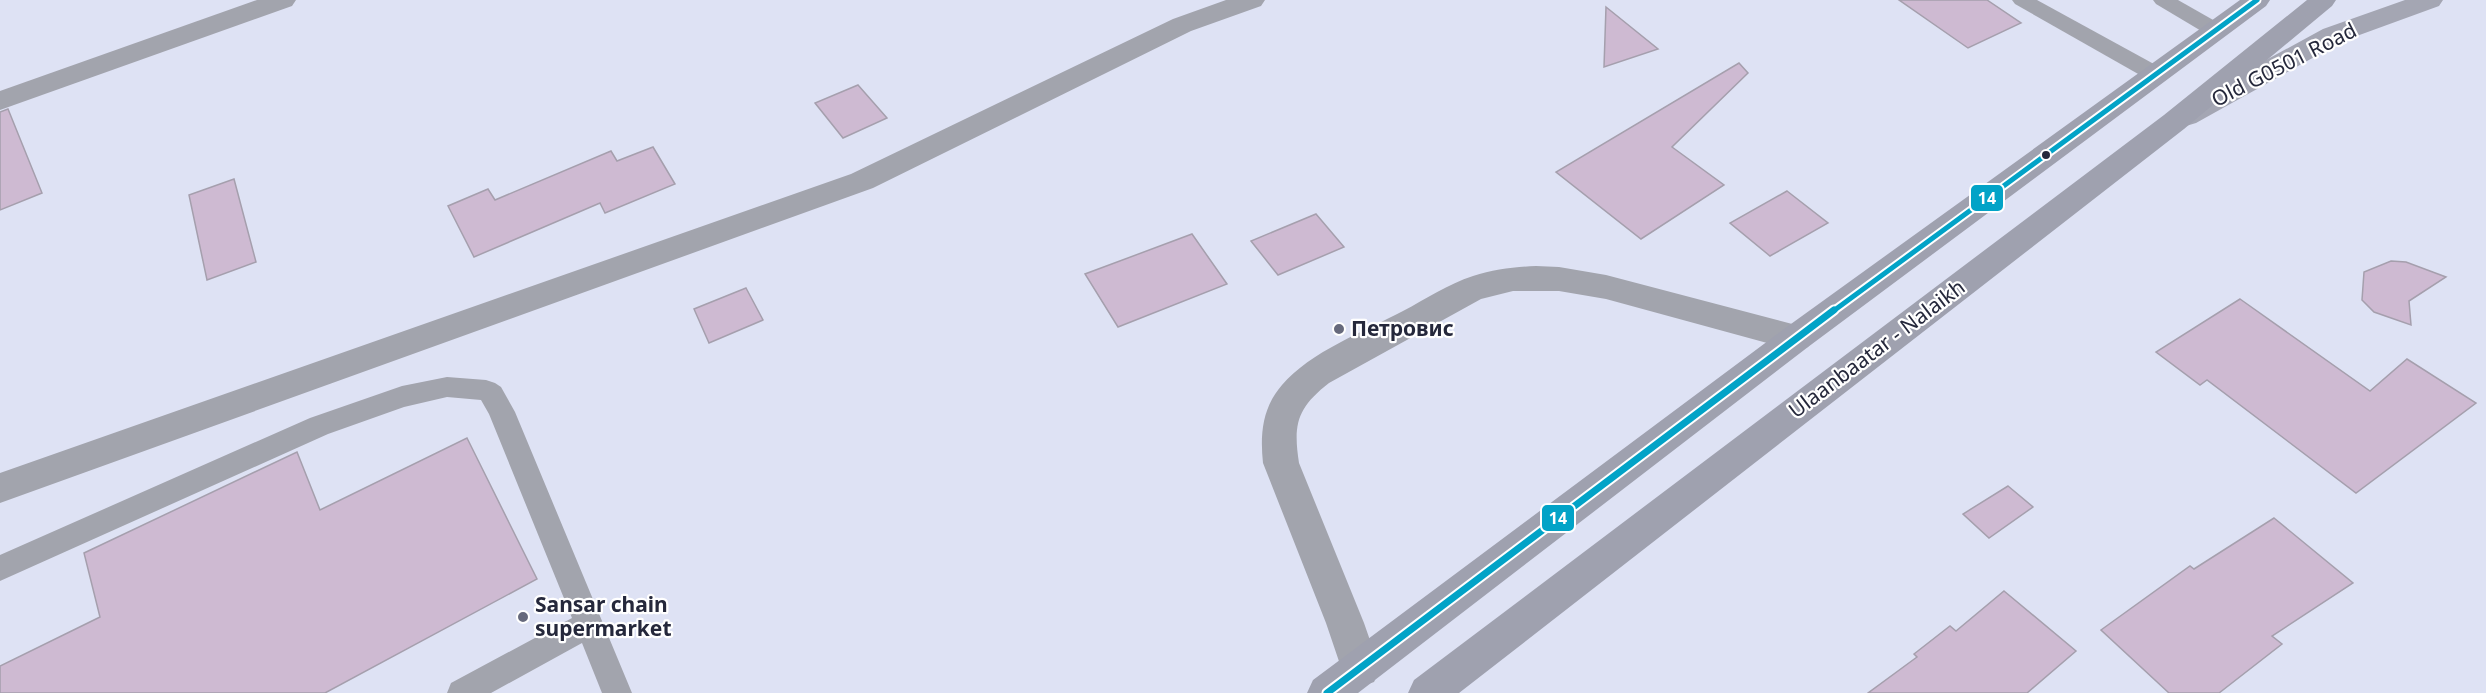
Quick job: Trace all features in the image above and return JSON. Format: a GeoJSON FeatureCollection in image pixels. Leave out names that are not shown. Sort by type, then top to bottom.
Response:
{"type":"FeatureCollection","features":[{"type":"Feature","properties":{"kind":"highway"},"geometry":{"type":"LineString","coordinates":[[1327,693],[1797,338],[2257,0]]}},
{"type":"Feature","properties":{"kind":"highway","name":"Ulaanbaatar - Nalaikh"},"geometry":{"type":"LineString","coordinates":[[1428,693],[2174,122],[2323,0]]}},
{"type":"Feature","properties":{"kind":"main road","name":"Old G0501 Road"},"geometry":{"type":"LineString","coordinates":[[2174,122],[2333,35],[2430,0]]}},
{"type":"Feature","properties":{"kind":"street"},"geometry":{"type":"LineString","coordinates":[[0,101],[283,0]]}},
{"type":"Feature","properties":{"kind":"street"},"geometry":{"type":"LineString","coordinates":[[0,488],[862,181],[1182,25],[1252,0]]}},
{"type":"Feature","properties":{"kind":"street"},"geometry":{"type":"LineString","coordinates":[[1360,669],[1345,624],[1281,463],[1278,448],[1278,427],[1286,406],[1317,371],[1476,287],[1510,279],[1584,282],[1797,338]]}},
{"type":"Feature","properties":{"kind":"lane"},"geometry":{"type":"LineString","coordinates":[[2022,0],[2155,74]]}},
{"type":"Feature","properties":{"kind":"lane"},"geometry":{"type":"LineString","coordinates":[[2163,0],[2215,30]]}},
{"type":"Feature","properties":{"kind":"lane"},"geometry":{"type":"LineString","coordinates":[[0,568],[319,426],[402,397],[447,387],[471,388],[492,394],[502,412],[617,693]]}},
{"type":"Feature","properties":{"kind":"lane"},"geometry":{"type":"LineString","coordinates":[[462,693],[589,624]]}},
{"type":"Feature","properties":{"kind":"building"},"geometry":{"type":"Polygon","coordinates":[[[1899,0],[1987,0],[2021,23],[1968,48],[1899,0]]]}},
{"type":"Feature","properties":{"kind":"building"},"geometry":{"type":"Polygon","coordinates":[[[1606,7],[1658,49],[1604,67],[1606,7]]]}},
{"type":"Feature","properties":{"kind":"building"},"geometry":{"type":"Polygon","coordinates":[[[1739,63],[1748,73],[1672,147],[1724,185],[1641,239],[1556,172],[1739,63]]]}},
{"type":"Feature","properties":{"kind":"building"},"geometry":{"type":"Polygon","coordinates":[[[858,85],[887,118],[843,138],[815,103],[858,85]]]}},
{"type":"Feature","properties":{"kind":"building"},"geometry":{"type":"Polygon","coordinates":[[[8,109],[42,193],[0,210],[0,112],[8,109]]]}},
{"type":"Feature","properties":{"kind":"building"},"geometry":{"type":"Polygon","coordinates":[[[653,147],[675,184],[605,213],[600,203],[474,257],[448,206],[488,189],[495,200],[611,151],[617,161],[653,147]]]}},
{"type":"Feature","properties":{"kind":"building"},"geometry":{"type":"Polygon","coordinates":[[[234,179],[256,262],[207,280],[189,195],[234,179]]]}},
{"type":"Feature","properties":{"kind":"building"},"geometry":{"type":"Polygon","coordinates":[[[1787,191],[1828,223],[1770,256],[1730,223],[1787,191]]]}},
{"type":"Feature","properties":{"kind":"building"},"geometry":{"type":"Polygon","coordinates":[[[1316,214],[1344,247],[1278,275],[1251,241],[1316,214]]]}},
{"type":"Feature","properties":{"kind":"building"},"geometry":{"type":"Polygon","coordinates":[[[1192,234],[1227,284],[1118,327],[1085,274],[1192,234]]]}},
{"type":"Feature","properties":{"kind":"building"},"geometry":{"type":"Polygon","coordinates":[[[2391,261],[2406,262],[2446,277],[2409,301],[2411,325],[2374,312],[2362,300],[2364,272],[2391,261]]]}},
{"type":"Feature","properties":{"kind":"building"},"geometry":{"type":"Polygon","coordinates":[[[746,288],[763,320],[709,343],[694,309],[746,288]]]}},
{"type":"Feature","properties":{"kind":"building"},"geometry":{"type":"Polygon","coordinates":[[[2240,299],[2370,391],[2407,359],[2476,403],[2356,493],[2207,380],[2200,385],[2156,352],[2240,299]]]}},
{"type":"Feature","properties":{"kind":"building"},"geometry":{"type":"Polygon","coordinates":[[[467,438],[537,579],[325,693],[0,693],[0,666],[100,617],[84,553],[297,452],[320,510],[467,438]]]}},
{"type":"Feature","properties":{"kind":"building"},"geometry":{"type":"Polygon","coordinates":[[[2008,486],[2033,507],[1989,538],[1963,514],[2008,486]]]}},
{"type":"Feature","properties":{"kind":"building"},"geometry":{"type":"Polygon","coordinates":[[[2274,518],[2353,583],[2272,636],[2282,644],[2219,693],[2169,693],[2101,630],[2190,566],[2194,569],[2274,518]]]}},
{"type":"Feature","properties":{"kind":"building"},"geometry":{"type":"Polygon","coordinates":[[[2004,591],[2076,651],[2027,693],[1868,693],[1917,657],[1914,654],[1950,626],[1956,631],[2004,591]]]}},
{"type":"Feature","properties":{"kind":"transit line","name":"14"},"geometry":{"type":"LineString","coordinates":[[1327,693],[1796,338],[2257,0]]}},
{"type":"Feature","properties":{"kind":"place","name":"Петровис"},"geometry":{"type":"Point","coordinates":[1339,329]}},
{"type":"Feature","properties":{"kind":"place","name":"Sansar chain supermarket"},"geometry":{"type":"Point","coordinates":[523,617]}}]}
